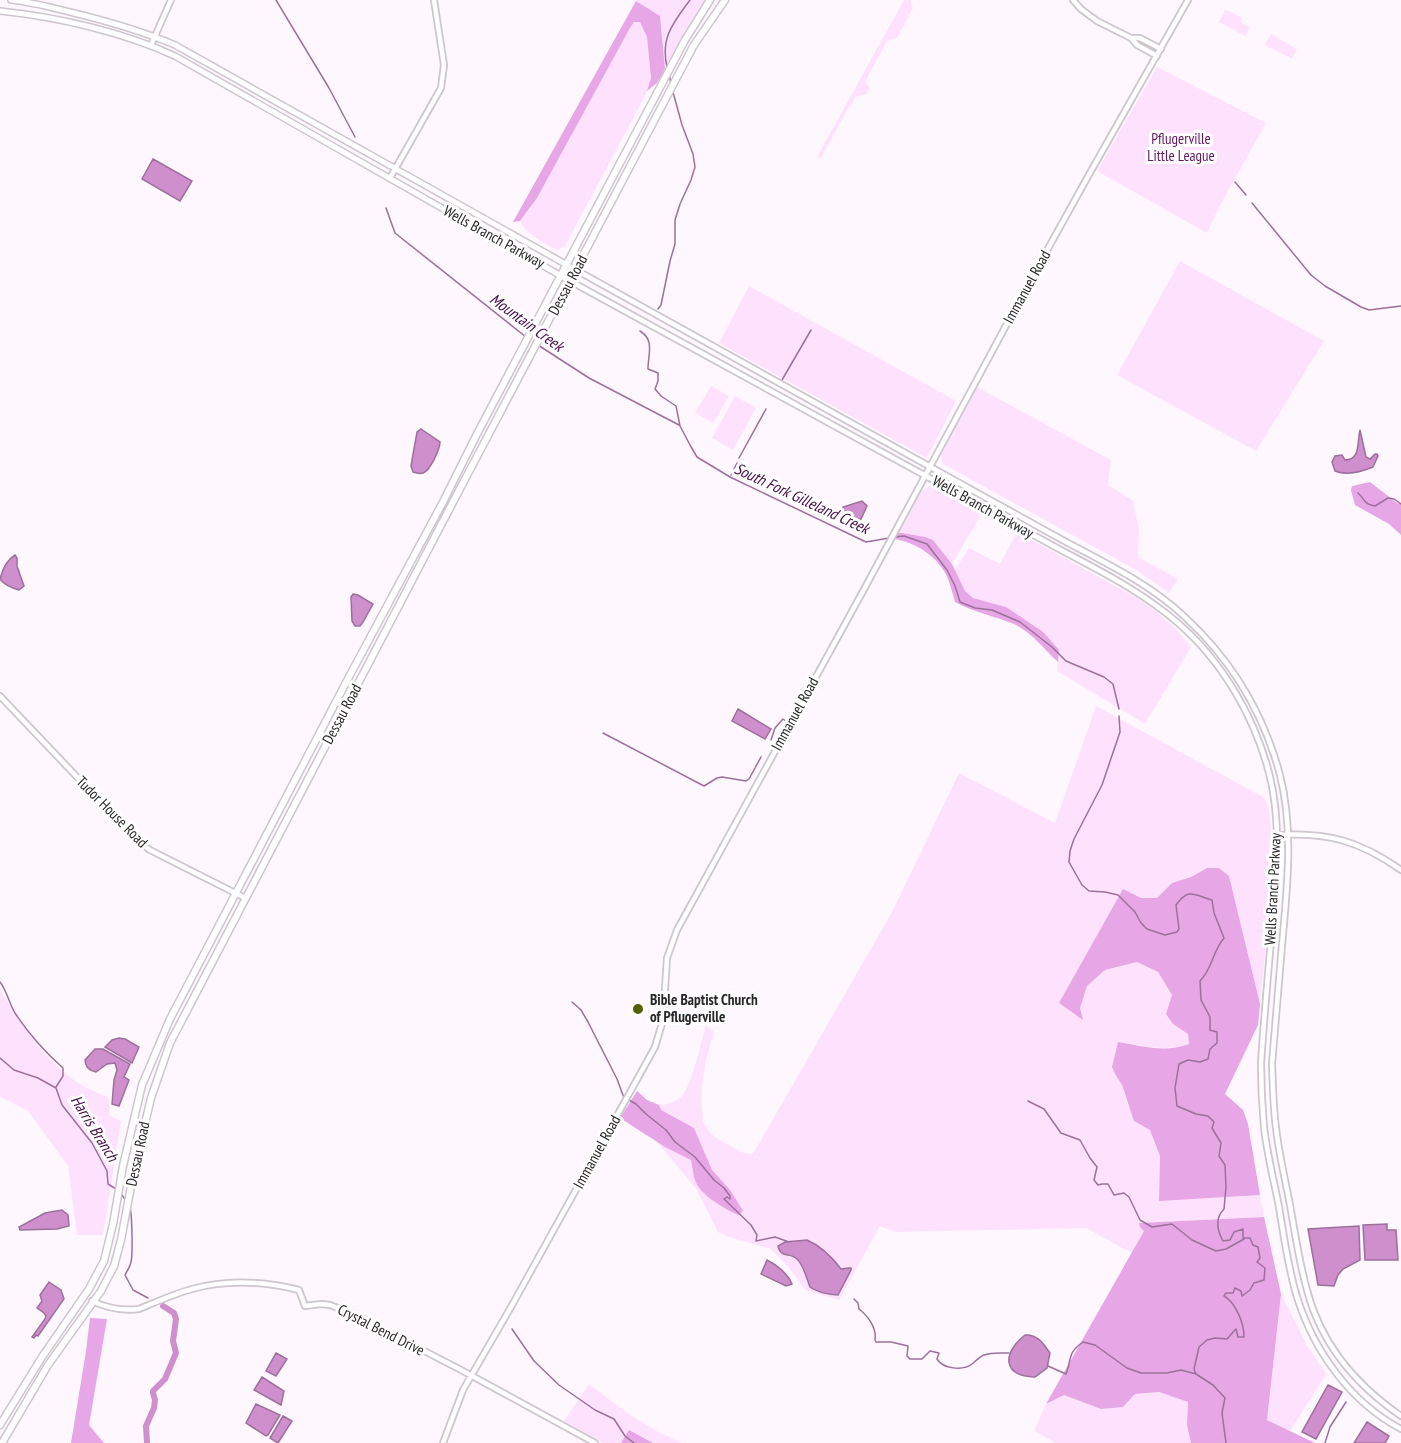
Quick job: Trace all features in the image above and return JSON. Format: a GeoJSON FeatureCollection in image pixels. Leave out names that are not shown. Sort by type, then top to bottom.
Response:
{"type":"FeatureCollection","features":[{"type":"Feature","properties":{"kind":"main road","name":"Wells Branch Parkway"},"geometry":{"type":"LineString","coordinates":[[11,0],[120,24],[175,45],[576,270]]}},
{"type":"Feature","properties":{"kind":"main road","name":"Dessau Road"},"geometry":{"type":"LineString","coordinates":[[0,1425],[97,1277],[104,1261],[142,1085],[170,1019],[685,40],[710,0]]}},
{"type":"Feature","properties":{"kind":"main road","name":"Dessau Road"},"geometry":{"type":"LineString","coordinates":[[2,1443],[48,1365],[114,1267],[151,1098],[170,1043],[694,45],[725,0]]}},
{"type":"Feature","properties":{"kind":"main road","name":"Wells Branch Parkway"},"geometry":{"type":"LineString","coordinates":[[0,11],[37,15],[151,45],[198,69],[570,281]]}},
{"type":"Feature","properties":{"kind":"main road"},"geometry":{"type":"LineString","coordinates":[[685,40],[694,45]]}},
{"type":"Feature","properties":{"kind":"main road"},"geometry":{"type":"LineString","coordinates":[[507,244],[512,234]]}},
{"type":"Feature","properties":{"kind":"street"},"geometry":{"type":"LineString","coordinates":[[151,45],[171,0]]}},
{"type":"Feature","properties":{"kind":"street"},"geometry":{"type":"LineString","coordinates":[[390,178],[441,88],[444,66],[434,0]]}},
{"type":"Feature","properties":{"kind":"street"},"geometry":{"type":"LineString","coordinates":[[1073,0],[1088,15],[1131,38],[1137,45],[1157,56]]}},
{"type":"Feature","properties":{"kind":"street","name":"Immanuel Road"},"geometry":{"type":"LineString","coordinates":[[443,1443],[459,1398],[649,1059],[661,1029],[667,958],[677,930],[1086,180],[1188,0]]}},
{"type":"Feature","properties":{"kind":"street"},"geometry":{"type":"LineString","coordinates":[[1131,38],[1140,38],[1161,49]]}},
{"type":"Feature","properties":{"kind":"street","name":"Wells Branch Parkway"},"geometry":{"type":"LineString","coordinates":[[576,270],[1146,586],[1186,617],[1227,664],[1248,694],[1262,723],[1280,775],[1287,819],[1288,881],[1272,1064],[1273,1096],[1279,1150],[1307,1291],[1320,1325],[1342,1362],[1367,1390],[1401,1416]]}},
{"type":"Feature","properties":{"kind":"street","name":"Wells Branch Parkway"},"geometry":{"type":"LineString","coordinates":[[570,281],[1104,572],[1139,593],[1179,624],[1219,669],[1239,699],[1253,726],[1270,777],[1278,835],[1261,1063],[1262,1096],[1266,1140],[1296,1294],[1320,1350],[1333,1369],[1359,1398],[1401,1430]]}},
{"type":"Feature","properties":{"kind":"street"},"geometry":{"type":"LineString","coordinates":[[626,311],[631,301]]}},
{"type":"Feature","properties":{"kind":"street"},"geometry":{"type":"LineString","coordinates":[[706,355],[711,345]]}},
{"type":"Feature","properties":{"kind":"street"},"geometry":{"type":"LineString","coordinates":[[776,394],[781,384]]}},
{"type":"Feature","properties":{"kind":"street","name":"Tudor House Road"},"geometry":{"type":"LineString","coordinates":[[0,696],[136,840],[150,850],[245,898]]}},
{"type":"Feature","properties":{"kind":"street"},"geometry":{"type":"LineString","coordinates":[[1278,835],[1314,835],[1344,840],[1360,846],[1401,870]]}},
{"type":"Feature","properties":{"kind":"street","name":"Crystal Bend Drive"},"geometry":{"type":"LineString","coordinates":[[92,1301],[103,1306],[139,1309],[190,1290],[232,1282],[260,1282],[299,1290],[305,1306],[321,1304],[339,1308],[595,1443]]}},
{"type":"Feature","properties":{"kind":"green space"},"geometry":{"type":"Polygon","coordinates":[[[637,0],[705,0],[686,29],[665,69],[660,16],[637,0]]]}},
{"type":"Feature","properties":{"kind":"green space"},"geometry":{"type":"Polygon","coordinates":[[[904,0],[911,0],[913,8],[897,38],[887,41],[867,78],[866,83],[869,86],[867,94],[855,97],[821,158],[817,157],[904,0]]]}},
{"type":"Feature","properties":{"kind":"green space"},"geometry":{"type":"Polygon","coordinates":[[[1227,10],[1242,18],[1240,22],[1250,27],[1245,36],[1219,22],[1224,11],[1227,10]]]}},
{"type":"Feature","properties":{"kind":"green space"},"geometry":{"type":"Polygon","coordinates":[[[634,22],[640,22],[647,37],[651,78],[648,90],[565,246],[558,250],[531,234],[520,221],[537,198],[634,22]]]}},
{"type":"Feature","properties":{"kind":"green space"},"geometry":{"type":"Polygon","coordinates":[[[1271,34],[1297,49],[1292,59],[1265,45],[1271,34]]]}},
{"type":"Feature","properties":{"kind":"green space","name":"Pflugerville Little League"},"geometry":{"type":"Polygon","coordinates":[[[1157,67],[1266,123],[1207,233],[1097,171],[1157,67]]]}},
{"type":"Feature","properties":{"kind":"green space"},"geometry":{"type":"Polygon","coordinates":[[[1180,261],[1324,341],[1256,451],[1117,375],[1180,261]]]}},
{"type":"Feature","properties":{"kind":"green space"},"geometry":{"type":"Polygon","coordinates":[[[749,286],[956,401],[927,458],[719,343],[749,286]]]}},
{"type":"Feature","properties":{"kind":"green space"},"geometry":{"type":"Polygon","coordinates":[[[711,386],[729,396],[713,423],[695,413],[711,386]]]}},
{"type":"Feature","properties":{"kind":"green space"},"geometry":{"type":"Polygon","coordinates":[[[977,387],[1111,460],[1108,485],[1133,501],[1139,530],[1138,557],[1178,579],[1169,593],[1138,571],[943,464],[941,455],[977,387]]]}},
{"type":"Feature","properties":{"kind":"green space"},"geometry":{"type":"Polygon","coordinates":[[[735,396],[756,408],[733,450],[712,438],[735,396]]]}},
{"type":"Feature","properties":{"kind":"green space"},"geometry":{"type":"Polygon","coordinates":[[[931,485],[982,513],[952,564],[933,540],[899,532],[919,492],[931,485]]]}},
{"type":"Feature","properties":{"kind":"green space"},"geometry":{"type":"Polygon","coordinates":[[[1017,532],[1137,598],[1176,629],[1191,647],[1145,724],[1057,671],[1059,650],[1006,607],[973,598],[965,591],[955,570],[969,548],[1000,564],[1017,532]]]}},
{"type":"Feature","properties":{"kind":"green space"},"geometry":{"type":"Polygon","coordinates":[[[1096,706],[1263,797],[1269,810],[1272,862],[1260,1004],[1229,876],[1219,868],[1207,868],[1191,877],[1172,883],[1157,898],[1141,898],[1059,1003],[1082,1019],[1080,1008],[1087,986],[1105,970],[1137,962],[1158,972],[1172,995],[1173,1024],[1188,1034],[1189,1044],[1162,1048],[1118,1042],[1112,1067],[1122,1085],[1128,1106],[1150,1130],[1160,1156],[1159,1200],[1260,1195],[1264,1217],[1140,1223],[1144,1230],[1132,1253],[1086,1228],[895,1232],[880,1226],[839,1300],[805,1290],[791,1270],[771,1249],[718,1232],[697,1190],[657,1142],[691,1160],[694,1178],[699,1188],[730,1212],[718,1178],[712,1170],[694,1128],[660,1110],[659,1105],[676,1100],[685,1092],[696,1063],[706,1025],[714,1032],[703,1080],[703,1121],[708,1130],[717,1138],[739,1151],[753,1154],[892,912],[959,773],[1055,823],[1096,706]]]}},
{"type":"Feature","properties":{"kind":"green space"},"geometry":{"type":"Polygon","coordinates":[[[0,990],[42,1051],[75,1081],[109,1098],[110,1116],[121,1121],[103,1235],[77,1235],[68,1166],[28,1111],[0,1097],[0,990]]]}},
{"type":"Feature","properties":{"kind":"green space"},"geometry":{"type":"Polygon","coordinates":[[[1281,1294],[1308,1347],[1326,1374],[1290,1431],[1267,1421],[1281,1294]]]}},
{"type":"Feature","properties":{"kind":"green space"},"geometry":{"type":"Polygon","coordinates":[[[589,1384],[627,1413],[658,1432],[682,1443],[653,1443],[629,1430],[621,1443],[603,1443],[564,1421],[589,1384]]]}},
{"type":"Feature","properties":{"kind":"green space"},"geometry":{"type":"Polygon","coordinates":[[[1159,1392],[1188,1402],[1187,1425],[1191,1443],[1056,1443],[1034,1431],[1046,1404],[1064,1395],[1101,1409],[1123,1407],[1135,1394],[1159,1392]]]}},
{"type":"Feature","properties":{"kind":"shaded area"},"geometry":{"type":"Polygon","coordinates":[[[636,1],[660,16],[665,69],[657,83],[647,91],[651,78],[647,37],[640,22],[634,22],[537,198],[520,221],[513,222],[636,1]]]}},
{"type":"Feature","properties":{"kind":"shaded area"},"geometry":{"type":"Polygon","coordinates":[[[153,159],[192,181],[180,201],[142,179],[153,159]]]}},
{"type":"Feature","properties":{"kind":"shaded area"},"geometry":{"type":"Polygon","coordinates":[[[421,429],[440,442],[440,445],[426,471],[419,473],[413,472],[411,466],[417,432],[421,429]]]}},
{"type":"Feature","properties":{"kind":"shaded area"},"geometry":{"type":"Polygon","coordinates":[[[1360,430],[1366,457],[1370,459],[1375,454],[1378,456],[1373,467],[1354,473],[1335,471],[1332,462],[1335,456],[1342,455],[1345,460],[1354,457],[1360,430]]]}},
{"type":"Feature","properties":{"kind":"shaded area"},"geometry":{"type":"Polygon","coordinates":[[[1370,482],[1401,504],[1401,535],[1389,524],[1355,505],[1352,486],[1370,482]]]}},
{"type":"Feature","properties":{"kind":"shaded area"},"geometry":{"type":"Polygon","coordinates":[[[862,501],[867,506],[861,519],[855,520],[842,512],[843,507],[862,501]]]}},
{"type":"Feature","properties":{"kind":"shaded area"},"geometry":{"type":"Polygon","coordinates":[[[896,532],[933,540],[952,564],[965,591],[973,598],[1006,607],[1043,632],[1059,650],[1058,662],[1020,627],[955,602],[948,579],[939,564],[918,547],[893,539],[896,532]]]}},
{"type":"Feature","properties":{"kind":"shaded area"},"geometry":{"type":"Polygon","coordinates":[[[15,555],[24,586],[19,590],[6,585],[0,579],[5,566],[15,555]]]}},
{"type":"Feature","properties":{"kind":"shaded area"},"geometry":{"type":"Polygon","coordinates":[[[353,594],[373,604],[360,626],[355,626],[352,621],[351,597],[353,594]]]}},
{"type":"Feature","properties":{"kind":"shaded area"},"geometry":{"type":"Polygon","coordinates":[[[738,709],[771,729],[765,739],[732,721],[738,709]]]}},
{"type":"Feature","properties":{"kind":"shaded area"},"geometry":{"type":"Polygon","coordinates":[[[1207,868],[1219,868],[1229,876],[1260,1004],[1258,1025],[1225,1094],[1243,1110],[1248,1124],[1260,1195],[1159,1201],[1160,1156],[1150,1130],[1134,1121],[1122,1085],[1112,1067],[1118,1042],[1162,1048],[1189,1044],[1188,1034],[1173,1024],[1166,1014],[1172,995],[1158,972],[1137,962],[1105,970],[1087,986],[1080,1008],[1083,1020],[1059,1003],[1123,889],[1141,898],[1157,898],[1172,883],[1191,877],[1207,868]]]}},
{"type":"Feature","properties":{"kind":"shaded area"},"geometry":{"type":"Polygon","coordinates":[[[119,1038],[139,1047],[132,1063],[105,1047],[112,1040],[119,1038]]]}},
{"type":"Feature","properties":{"kind":"shaded area"},"geometry":{"type":"Polygon","coordinates":[[[95,1049],[103,1049],[130,1064],[124,1077],[129,1080],[119,1106],[112,1104],[117,1070],[115,1063],[107,1064],[96,1072],[86,1065],[85,1060],[95,1049]]]}},
{"type":"Feature","properties":{"kind":"shaded area"},"geometry":{"type":"Polygon","coordinates":[[[637,1091],[647,1100],[659,1105],[661,1110],[694,1128],[712,1170],[730,1190],[743,1211],[739,1215],[718,1204],[699,1188],[694,1178],[691,1160],[665,1147],[620,1118],[637,1091]]]}},
{"type":"Feature","properties":{"kind":"shaded area"},"geometry":{"type":"Polygon","coordinates":[[[62,1210],[68,1215],[69,1226],[57,1229],[20,1230],[19,1227],[45,1213],[62,1210]]]}},
{"type":"Feature","properties":{"kind":"shaded area"},"geometry":{"type":"Polygon","coordinates":[[[1264,1217],[1281,1294],[1267,1420],[1315,1443],[1191,1443],[1187,1425],[1188,1402],[1159,1392],[1135,1394],[1123,1407],[1101,1409],[1064,1395],[1046,1404],[1144,1231],[1139,1223],[1264,1217]]]}},
{"type":"Feature","properties":{"kind":"shaded area"},"geometry":{"type":"Polygon","coordinates":[[[1387,1224],[1387,1230],[1396,1230],[1398,1260],[1365,1260],[1363,1225],[1387,1224]]]}},
{"type":"Feature","properties":{"kind":"shaded area"},"geometry":{"type":"Polygon","coordinates":[[[1359,1226],[1360,1260],[1343,1269],[1334,1286],[1318,1285],[1308,1229],[1359,1226]]]}},
{"type":"Feature","properties":{"kind":"shaded area"},"geometry":{"type":"Polygon","coordinates":[[[807,1240],[826,1252],[841,1269],[851,1268],[838,1295],[823,1293],[810,1287],[799,1261],[779,1250],[778,1246],[785,1242],[807,1240]]]}},
{"type":"Feature","properties":{"kind":"shaded area"},"geometry":{"type":"Polygon","coordinates":[[[767,1260],[782,1270],[792,1284],[786,1286],[761,1274],[767,1260]]]}},
{"type":"Feature","properties":{"kind":"shaded area"},"geometry":{"type":"Polygon","coordinates":[[[49,1282],[61,1290],[64,1299],[38,1336],[34,1338],[32,1337],[46,1316],[37,1308],[42,1301],[40,1295],[49,1282]]]}},
{"type":"Feature","properties":{"kind":"shaded area"},"geometry":{"type":"Polygon","coordinates":[[[90,1318],[107,1319],[89,1425],[104,1443],[71,1443],[86,1351],[90,1318]]]}},
{"type":"Feature","properties":{"kind":"shaded area"},"geometry":{"type":"Polygon","coordinates":[[[1025,1335],[1036,1338],[1050,1353],[1047,1368],[1035,1377],[1016,1373],[1009,1362],[1012,1349],[1025,1335]]]}},
{"type":"Feature","properties":{"kind":"shaded area"},"geometry":{"type":"Polygon","coordinates":[[[276,1353],[287,1359],[276,1376],[266,1371],[276,1353]]]}},
{"type":"Feature","properties":{"kind":"shaded area"},"geometry":{"type":"Polygon","coordinates":[[[262,1377],[284,1391],[281,1405],[254,1390],[262,1377]]]}},
{"type":"Feature","properties":{"kind":"shaded area"},"geometry":{"type":"Polygon","coordinates":[[[1328,1385],[1342,1392],[1316,1439],[1302,1432],[1328,1385]]]}},
{"type":"Feature","properties":{"kind":"shaded area"},"geometry":{"type":"Polygon","coordinates":[[[256,1404],[280,1415],[266,1436],[246,1423],[256,1404]]]}},
{"type":"Feature","properties":{"kind":"shaded area"},"geometry":{"type":"Polygon","coordinates":[[[283,1416],[292,1421],[278,1443],[270,1438],[283,1416]]]}},
{"type":"Feature","properties":{"kind":"shaded area"},"geometry":{"type":"Polygon","coordinates":[[[1367,1422],[1389,1436],[1385,1443],[1354,1443],[1367,1422]]]}},
{"type":"Feature","properties":{"kind":"shaded area"},"geometry":{"type":"Polygon","coordinates":[[[629,1430],[653,1443],[621,1443],[629,1430]]]}},
{"type":"Feature","properties":{"kind":"waterway","name":"Mountain Creek"},"geometry":{"type":"LineString","coordinates":[[276,0],[329,88],[355,137]]}},
{"type":"Feature","properties":{"kind":"waterway","name":"South Fork Gilleland Creek"},"geometry":{"type":"LineString","coordinates":[[667,67],[665,56],[667,38],[690,0]]}},
{"type":"Feature","properties":{"kind":"waterway","name":"South Fork Gilleland Creek"},"geometry":{"type":"LineString","coordinates":[[669,74],[671,84]]}},
{"type":"Feature","properties":{"kind":"waterway","name":"South Fork Gilleland Creek"},"geometry":{"type":"LineString","coordinates":[[658,309],[661,305],[675,244],[675,220],[695,167],[673,92]]}},
{"type":"Feature","properties":{"kind":"waterway"},"geometry":{"type":"LineString","coordinates":[[1235,182],[1246,195]]}},
{"type":"Feature","properties":{"kind":"waterway"},"geometry":{"type":"LineString","coordinates":[[1252,203],[1311,275],[1325,286],[1369,310],[1401,306]]}},
{"type":"Feature","properties":{"kind":"waterway","name":"Mountain Creek"},"geometry":{"type":"LineString","coordinates":[[386,208],[395,233],[526,337]]}},
{"type":"Feature","properties":{"kind":"waterway"},"geometry":{"type":"LineString","coordinates":[[782,380],[811,330]]}},
{"type":"Feature","properties":{"kind":"waterway","name":"South Fork Gilleland Creek"},"geometry":{"type":"LineString","coordinates":[[640,331],[649,343],[648,369],[658,373],[655,389],[676,406],[680,426],[697,457],[730,477],[866,542],[889,538]]}},
{"type":"Feature","properties":{"kind":"waterway","name":"Mountain Creek"},"geometry":{"type":"LineString","coordinates":[[538,345],[589,378],[679,425]]}},
{"type":"Feature","properties":{"kind":"waterway"},"geometry":{"type":"LineString","coordinates":[[739,458],[766,409]]}},
{"type":"Feature","properties":{"kind":"waterway"},"geometry":{"type":"LineString","coordinates":[[731,475],[737,463]]}},
{"type":"Feature","properties":{"kind":"waterway"},"geometry":{"type":"LineString","coordinates":[[1358,493],[1366,503],[1371,505],[1375,506],[1388,498],[1401,504]]}},
{"type":"Feature","properties":{"kind":"waterway","name":"South Fork Gilleland Creek"},"geometry":{"type":"LineString","coordinates":[[894,537],[904,536],[927,544],[947,570],[960,602],[975,608],[992,610],[1020,622],[1066,661],[1104,677],[1113,684],[1119,709]]}},
{"type":"Feature","properties":{"kind":"waterway","name":"South Fork Gilleland Creek"},"geometry":{"type":"LineString","coordinates":[[1119,716],[1120,732],[1102,785],[1074,839],[1069,862],[1082,885],[1089,891],[1118,895],[1135,912],[1147,929],[1165,935],[1177,932],[1179,929],[1176,905],[1185,896],[1192,894],[1212,900],[1214,913],[1224,938],[1208,971],[1200,981],[1201,1000],[1210,1017],[1210,1030],[1217,1032],[1217,1043],[1210,1049],[1208,1059],[1200,1062],[1188,1060],[1179,1064],[1175,1088],[1177,1106],[1208,1116],[1214,1122],[1212,1128],[1221,1143],[1219,1156],[1225,1165],[1226,1187],[1224,1209],[1219,1216],[1219,1233],[1223,1241],[1230,1240],[1234,1232],[1243,1229],[1243,1238],[1250,1238],[1253,1245],[1258,1247],[1260,1258],[1257,1262],[1265,1268],[1264,1280],[1254,1283],[1250,1290],[1242,1296],[1241,1291],[1235,1288],[1233,1293],[1226,1293],[1224,1296],[1232,1303],[1238,1314],[1243,1326],[1244,1337],[1238,1337],[1236,1329],[1227,1339],[1207,1340],[1199,1347],[1194,1369],[1196,1374],[1213,1385],[1225,1398],[1222,1413],[1226,1443]]}},
{"type":"Feature","properties":{"kind":"waterway"},"geometry":{"type":"LineString","coordinates":[[771,740],[775,728],[783,719],[786,721]]}},
{"type":"Feature","properties":{"kind":"waterway"},"geometry":{"type":"LineString","coordinates":[[603,733],[704,786],[722,777],[746,781],[761,757]]}},
{"type":"Feature","properties":{"kind":"waterway"},"geometry":{"type":"LineString","coordinates":[[0,982],[20,1020],[37,1042],[63,1068],[63,1076],[56,1087]]}},
{"type":"Feature","properties":{"kind":"waterway"},"geometry":{"type":"LineString","coordinates":[[572,1002],[581,1010],[588,1022],[617,1079],[624,1098]]}},
{"type":"Feature","properties":{"kind":"waterway","name":"Harris Branch"},"geometry":{"type":"LineString","coordinates":[[0,1058],[14,1070],[38,1078],[56,1088],[62,1105],[92,1143],[107,1171],[108,1184],[116,1189]]}},
{"type":"Feature","properties":{"kind":"waterway"},"geometry":{"type":"LineString","coordinates":[[629,1100],[666,1130],[675,1142],[695,1157],[714,1180],[724,1188],[730,1196],[730,1199],[727,1197],[724,1199],[751,1225],[757,1235],[756,1241],[775,1237],[789,1242]]}},
{"type":"Feature","properties":{"kind":"waterway"},"geometry":{"type":"LineString","coordinates":[[1028,1101],[1044,1109],[1061,1133],[1080,1140],[1097,1167],[1094,1180],[1098,1185],[1108,1184],[1114,1195],[1124,1193],[1129,1197],[1140,1220],[1152,1227],[1172,1224],[1192,1240],[1216,1251],[1226,1249],[1244,1239]]}},
{"type":"Feature","properties":{"kind":"waterway","name":"Harris Branch"},"geometry":{"type":"LineString","coordinates":[[120,1192],[126,1201]]}},
{"type":"Feature","properties":{"kind":"waterway","name":"Harris Branch"},"geometry":{"type":"LineString","coordinates":[[130,1207],[132,1258],[125,1275],[133,1290],[148,1298]]}},
{"type":"Feature","properties":{"kind":"waterway"},"geometry":{"type":"LineString","coordinates":[[854,1299],[871,1323],[875,1331],[876,1342],[891,1342],[908,1346],[907,1356],[910,1359],[922,1359],[930,1351],[939,1353],[937,1359],[944,1365],[959,1368],[968,1366],[987,1354],[1009,1353]]}},
{"type":"Feature","properties":{"kind":"waterway","name":"Harris Branch"},"geometry":{"type":"LineString","coordinates":[[147,1443],[146,1426],[155,1400],[153,1391],[165,1379],[176,1353],[173,1341],[176,1319],[174,1313],[163,1306]]}},
{"type":"Feature","properties":{"kind":"waterway"},"geometry":{"type":"LineString","coordinates":[[512,1329],[534,1361],[559,1385],[595,1410],[614,1419],[625,1436],[634,1443]]}},
{"type":"Feature","properties":{"kind":"waterway"},"geometry":{"type":"LineString","coordinates":[[1048,1366],[1066,1374],[1072,1353],[1083,1342],[1095,1345],[1127,1368],[1141,1373],[1167,1373],[1181,1370],[1196,1374]]}},
{"type":"Feature","properties":{"kind":"waterway"},"geometry":{"type":"LineString","coordinates":[[1325,1443],[1330,1427],[1346,1402]]}},
{"type":"Feature","properties":{"kind":"place","name":"Bible Baptist Church of Pflugerville"},"geometry":{"type":"Point","coordinates":[638,1009]}}]}
